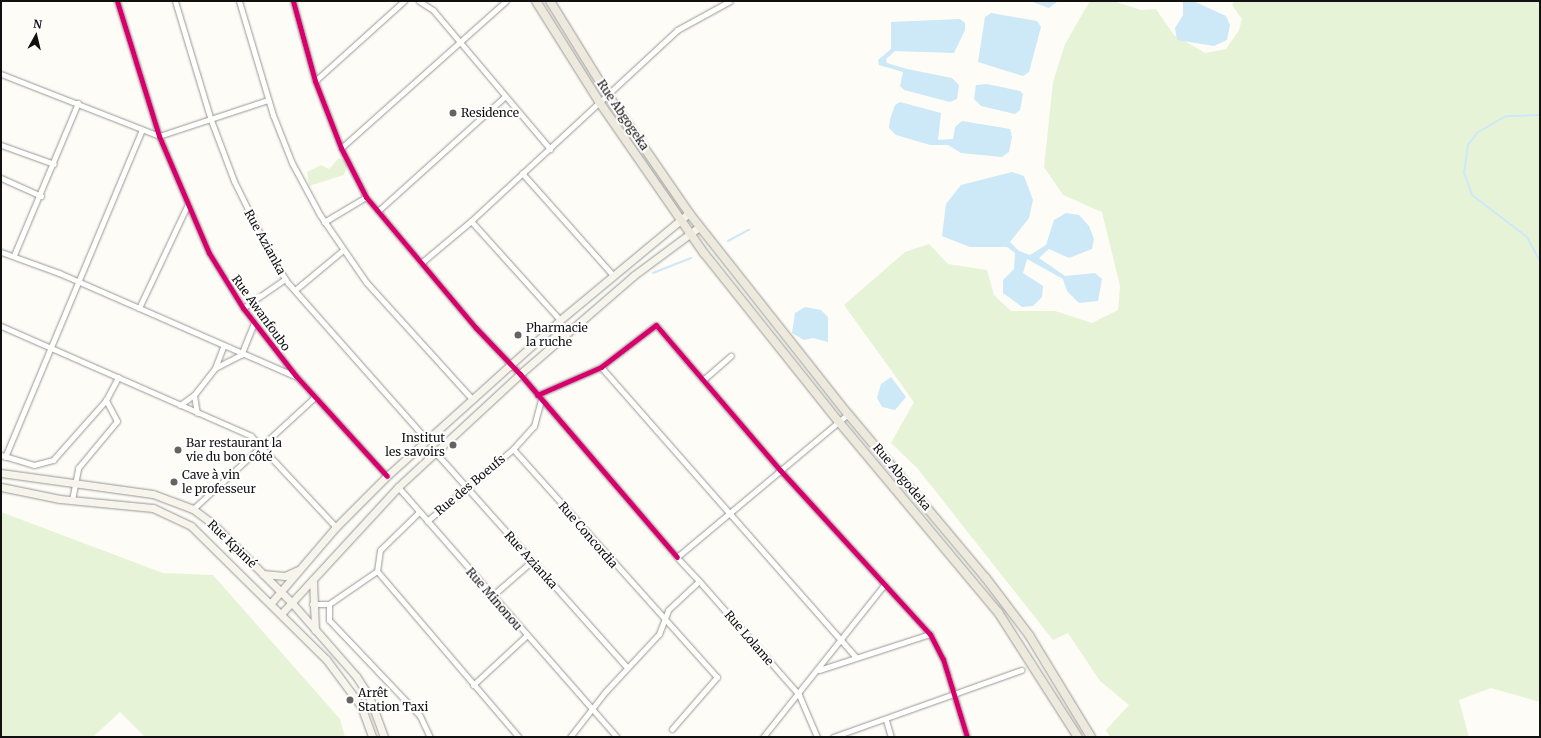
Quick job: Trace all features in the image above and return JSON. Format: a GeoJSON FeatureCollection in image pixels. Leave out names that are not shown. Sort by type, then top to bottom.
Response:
{"type":"FeatureCollection","features":[{"type":"Feature","properties":{"kind":"main road","name":"Rue Abgogeka"},"geometry":{"type":"LineString","coordinates":[[536,1],[600,103],[690,233]]}},
{"type":"Feature","properties":{"kind":"main road","name":"Rue Abgogeka"},"geometry":{"type":"LineString","coordinates":[[550,1],[608,95],[699,227]]}},
{"type":"Feature","properties":{"kind":"main road"},"geometry":{"type":"LineString","coordinates":[[271,603],[336,527],[387,476],[560,320],[689,213]]}},
{"type":"Feature","properties":{"kind":"main road"},"geometry":{"type":"LineString","coordinates":[[281,614],[398,487],[520,374],[633,276],[699,227]]}},
{"type":"Feature","properties":{"kind":"main road","name":"Rue Abgodeka"},"geometry":{"type":"LineString","coordinates":[[699,227],[848,414],[1006,605],[1045,660],[1091,737]]}},
{"type":"Feature","properties":{"kind":"main road","name":"Rue Abgodeka"},"geometry":{"type":"LineString","coordinates":[[690,233],[839,422],[998,612],[1078,737]]}},
{"type":"Feature","properties":{"kind":"main road","name":"Rue Kpimé"},"geometry":{"type":"LineString","coordinates":[[1,473],[153,494],[193,509],[263,574],[292,603],[315,630],[369,696],[384,737]]}},
{"type":"Feature","properties":{"kind":"main road","name":"Rue Kpimé"},"geometry":{"type":"LineString","coordinates":[[1,487],[72,500],[153,508],[181,520],[208,540],[342,677],[361,706],[372,737]]}},
{"type":"Feature","properties":{"kind":"main road"},"geometry":{"type":"LineString","coordinates":[[263,574],[285,576],[301,568]]}},
{"type":"Feature","properties":{"kind":"main road"},"geometry":{"type":"LineString","coordinates":[[313,580],[312,604],[315,630]]}},
{"type":"Feature","properties":{"kind":"street","name":"Rue Awanfoubo"},"geometry":{"type":"LineString","coordinates":[[117,1],[159,136],[187,206],[209,252],[243,308],[296,376],[387,476]]}},
{"type":"Feature","properties":{"kind":"street","name":"Rue Azianka"},"geometry":{"type":"LineString","coordinates":[[175,1],[211,120],[249,214],[285,278],[427,440]]}},
{"type":"Feature","properties":{"kind":"street"},"geometry":{"type":"LineString","coordinates":[[239,1],[268,100],[292,163],[324,222],[343,250],[388,308],[473,400]]}},
{"type":"Feature","properties":{"kind":"street","name":"Rue Lolame"},"geometry":{"type":"LineString","coordinates":[[293,1],[315,81],[341,148],[366,196],[421,263],[520,374],[677,557],[799,695],[817,737]]}},
{"type":"Feature","properties":{"kind":"street"},"geometry":{"type":"LineString","coordinates":[[315,81],[404,1]]}},
{"type":"Feature","properties":{"kind":"street"},"geometry":{"type":"LineString","coordinates":[[419,1],[433,10],[504,97],[550,149]]}},
{"type":"Feature","properties":{"kind":"street"},"geometry":{"type":"LineString","coordinates":[[341,148],[506,1]]}},
{"type":"Feature","properties":{"kind":"street"},"geometry":{"type":"LineString","coordinates":[[421,263],[471,221],[677,30],[730,1]]}},
{"type":"Feature","properties":{"kind":"street"},"geometry":{"type":"LineString","coordinates":[[1,74],[159,136],[268,100]]}},
{"type":"Feature","properties":{"kind":"street"},"geometry":{"type":"LineString","coordinates":[[378,212],[504,97]]}},
{"type":"Feature","properties":{"kind":"street"},"geometry":{"type":"LineString","coordinates":[[14,255],[41,196],[78,103]]}},
{"type":"Feature","properties":{"kind":"street"},"geometry":{"type":"LineString","coordinates":[[118,377],[106,400],[53,460],[34,465],[3,456],[142,129]]}},
{"type":"Feature","properties":{"kind":"street"},"geometry":{"type":"LineString","coordinates":[[1,145],[54,164]]}},
{"type":"Feature","properties":{"kind":"street"},"geometry":{"type":"LineString","coordinates":[[522,173],[614,275]]}},
{"type":"Feature","properties":{"kind":"street"},"geometry":{"type":"LineString","coordinates":[[1,178],[41,196]]}},
{"type":"Feature","properties":{"kind":"street"},"geometry":{"type":"LineString","coordinates":[[324,222],[366,196]]}},
{"type":"Feature","properties":{"kind":"street"},"geometry":{"type":"LineString","coordinates":[[139,308],[187,206]]}},
{"type":"Feature","properties":{"kind":"street"},"geometry":{"type":"LineString","coordinates":[[471,221],[560,320]]}},
{"type":"Feature","properties":{"kind":"street"},"geometry":{"type":"LineString","coordinates":[[295,290],[343,250]]}},
{"type":"Feature","properties":{"kind":"street"},"geometry":{"type":"LineString","coordinates":[[1,252],[14,255],[78,281],[241,355],[296,376]]}},
{"type":"Feature","properties":{"kind":"street"},"geometry":{"type":"LineString","coordinates":[[243,308],[285,278]]}},
{"type":"Feature","properties":{"kind":"street"},"geometry":{"type":"LineString","coordinates":[[215,368],[241,355],[254,323]]}},
{"type":"Feature","properties":{"kind":"street"},"geometry":{"type":"LineString","coordinates":[[537,395],[601,367],[653,324],[883,586],[930,634],[941,654],[967,737]]}},
{"type":"Feature","properties":{"kind":"street"},"geometry":{"type":"LineString","coordinates":[[1,326],[180,405],[262,445],[336,527]]}},
{"type":"Feature","properties":{"kind":"street"},"geometry":{"type":"LineString","coordinates":[[180,405],[194,395],[215,368],[223,347]]}},
{"type":"Feature","properties":{"kind":"street"},"geometry":{"type":"LineString","coordinates":[[703,380],[731,356]]}},
{"type":"Feature","properties":{"kind":"street"},"geometry":{"type":"LineString","coordinates":[[601,367],[728,514],[856,657]]}},
{"type":"Feature","properties":{"kind":"street"},"geometry":{"type":"LineString","coordinates":[[194,395],[197,413]]}},
{"type":"Feature","properties":{"kind":"street"},"geometry":{"type":"LineString","coordinates":[[193,509],[315,397]]}},
{"type":"Feature","properties":{"kind":"street"},"geometry":{"type":"LineString","coordinates":[[72,500],[73,484],[78,468],[117,421],[106,400]]}},
{"type":"Feature","properties":{"kind":"street","name":"Rue des Boeufs"},"geometry":{"type":"LineString","coordinates":[[427,521],[512,449],[537,421],[541,400]]}},
{"type":"Feature","properties":{"kind":"street"},"geometry":{"type":"LineString","coordinates":[[677,557],[848,414]]}},
{"type":"Feature","properties":{"kind":"street","name":"Rue Concordia"},"geometry":{"type":"LineString","coordinates":[[512,449],[663,620],[717,677],[672,730]]}},
{"type":"Feature","properties":{"kind":"street","name":"Rue Azianka"},"geometry":{"type":"LineString","coordinates":[[436,453],[627,667]]}},
{"type":"Feature","properties":{"kind":"street","name":"Rue Minonou"},"geometry":{"type":"LineString","coordinates":[[398,487],[526,636],[591,710],[617,737]]}},
{"type":"Feature","properties":{"kind":"street"},"geometry":{"type":"LineString","coordinates":[[312,604],[329,604],[377,571],[380,550],[419,512]]}},
{"type":"Feature","properties":{"kind":"street"},"geometry":{"type":"LineString","coordinates":[[492,596],[532,561]]}},
{"type":"Feature","properties":{"kind":"street"},"geometry":{"type":"LineString","coordinates":[[377,571],[519,737]]}},
{"type":"Feature","properties":{"kind":"street"},"geometry":{"type":"LineString","coordinates":[[570,737],[627,667],[659,634],[663,620],[673,605],[699,581]]}},
{"type":"Feature","properties":{"kind":"street"},"geometry":{"type":"LineString","coordinates":[[764,737],[819,670],[841,639],[883,586]]}},
{"type":"Feature","properties":{"kind":"street"},"geometry":{"type":"LineString","coordinates":[[329,604],[329,620],[420,716],[430,737]]}},
{"type":"Feature","properties":{"kind":"street"},"geometry":{"type":"LineString","coordinates":[[819,670],[930,634]]}},
{"type":"Feature","properties":{"kind":"street"},"geometry":{"type":"LineString","coordinates":[[474,685],[526,636]]}},
{"type":"Feature","properties":{"kind":"street"},"geometry":{"type":"LineString","coordinates":[[833,737],[954,696],[1021,670]]}},
{"type":"Feature","properties":{"kind":"street"},"geometry":{"type":"LineString","coordinates":[[886,720],[892,737]]}},
{"type":"Feature","properties":{"kind":"green space"},"geometry":{"type":"Polygon","coordinates":[[[1090,1],[1113,1],[1141,10],[1156,9],[1174,35],[1205,53],[1226,49],[1239,30],[1242,19],[1232,5],[1235,1],[1540,1],[1540,702],[1491,688],[1459,700],[1469,737],[1110,737],[1106,730],[1129,705],[1100,681],[1068,633],[1053,640],[918,469],[891,443],[914,402],[844,305],[905,252],[929,244],[948,264],[987,270],[994,295],[1011,311],[1055,311],[1092,323],[1118,310],[1120,286],[1102,212],[1063,195],[1044,167],[1053,82],[1065,44],[1090,1]]]}},
{"type":"Feature","properties":{"kind":"green space"},"geometry":{"type":"Polygon","coordinates":[[[339,158],[348,163],[344,175],[309,186],[307,172],[321,165],[329,169],[339,158]]]}},
{"type":"Feature","properties":{"kind":"green space"},"geometry":{"type":"Polygon","coordinates":[[[1,512],[163,573],[213,575],[340,719],[345,737],[145,737],[120,712],[93,737],[1,737],[1,512]]]}},
{"type":"Feature","properties":{"kind":"water"},"geometry":{"type":"Polygon","coordinates":[[[1030,1],[1058,1],[1049,8],[1030,1]]]}},
{"type":"Feature","properties":{"kind":"water"},"geometry":{"type":"Polygon","coordinates":[[[1183,1],[1193,1],[1226,16],[1230,25],[1227,40],[1214,46],[1177,40],[1175,28],[1183,15],[1183,1]]]}},
{"type":"Feature","properties":{"kind":"water"},"geometry":{"type":"Polygon","coordinates":[[[991,13],[1037,21],[1041,27],[1029,72],[1023,76],[978,62],[985,17],[991,13]]]}},
{"type":"Feature","properties":{"kind":"water"},"geometry":{"type":"Polygon","coordinates":[[[960,19],[965,23],[965,30],[954,53],[895,51],[886,59],[887,63],[907,69],[952,78],[959,85],[957,99],[950,102],[904,90],[900,86],[903,72],[879,65],[878,60],[891,49],[891,22],[960,19]]]}},
{"type":"Feature","properties":{"kind":"water"},"geometry":{"type":"Polygon","coordinates":[[[987,84],[1020,91],[1023,94],[1020,110],[1015,114],[981,106],[974,99],[976,85],[987,84]]]}},
{"type":"Feature","properties":{"kind":"water"},"geometry":{"type":"Polygon","coordinates":[[[900,102],[941,113],[938,140],[953,139],[955,127],[962,121],[1010,129],[1012,137],[1009,152],[1002,157],[961,153],[948,145],[930,145],[896,135],[889,128],[890,119],[895,105],[900,102]]]}},
{"type":"Feature","properties":{"kind":"water"},"geometry":{"type":"Polygon","coordinates":[[[1012,172],[1024,176],[1033,200],[1029,218],[1010,242],[1019,251],[1030,255],[1046,245],[1054,220],[1066,213],[1079,215],[1089,226],[1094,239],[1092,249],[1069,258],[1049,249],[1039,258],[1065,276],[1095,273],[1102,279],[1098,301],[1079,303],[1067,291],[1063,279],[1027,259],[1023,273],[1043,286],[1042,297],[1033,306],[1022,307],[1003,293],[1003,280],[1014,269],[1015,253],[1007,247],[970,247],[942,236],[946,204],[961,185],[1012,172]]]}},
{"type":"Feature","properties":{"kind":"water"},"geometry":{"type":"Polygon","coordinates":[[[805,307],[821,310],[828,317],[828,342],[813,338],[804,340],[792,333],[795,313],[805,307]]]}},
{"type":"Feature","properties":{"kind":"water"},"geometry":{"type":"Polygon","coordinates":[[[891,377],[906,397],[895,410],[882,407],[877,398],[881,384],[891,377]]]}},
{"type":"Feature","properties":{"kind":"waterway"},"geometry":{"type":"LineString","coordinates":[[1540,115],[1506,116],[1478,132],[1468,145],[1464,172],[1472,195],[1527,237],[1540,261]]}},
{"type":"Feature","properties":{"kind":"waterway"},"geometry":{"type":"LineString","coordinates":[[728,241],[749,230]]}},
{"type":"Feature","properties":{"kind":"waterway"},"geometry":{"type":"LineString","coordinates":[[653,273],[691,258]]}},
{"type":"Feature","properties":{"kind":"cycle path"},"geometry":{"type":"LineString","coordinates":[[117,1],[159,136],[209,253],[243,308],[296,376],[387,476]]}},
{"type":"Feature","properties":{"kind":"cycle path"},"geometry":{"type":"LineString","coordinates":[[293,1],[315,81],[341,148],[366,197],[476,328],[520,374],[677,557]]}},
{"type":"Feature","properties":{"kind":"cycle path"},"geometry":{"type":"LineString","coordinates":[[537,395],[601,367],[656,325],[780,470],[930,634],[943,659],[967,737]]}},
{"type":"Feature","properties":{"kind":"place","name":"Residence"},"geometry":{"type":"Point","coordinates":[453,113]}},
{"type":"Feature","properties":{"kind":"place","name":"Pharmacie la ruche"},"geometry":{"type":"Point","coordinates":[518,335]}},
{"type":"Feature","properties":{"kind":"place","name":"Institut les savoirs"},"geometry":{"type":"Point","coordinates":[453,445]}},
{"type":"Feature","properties":{"kind":"place","name":"Bar restaurant la vie du bon côté"},"geometry":{"type":"Point","coordinates":[178,450]}},
{"type":"Feature","properties":{"kind":"place","name":"Cave à vin le professeur"},"geometry":{"type":"Point","coordinates":[174,482]}},
{"type":"Feature","properties":{"kind":"place","name":"Arrêt Station Taxi"},"geometry":{"type":"Point","coordinates":[350,700]}}]}
